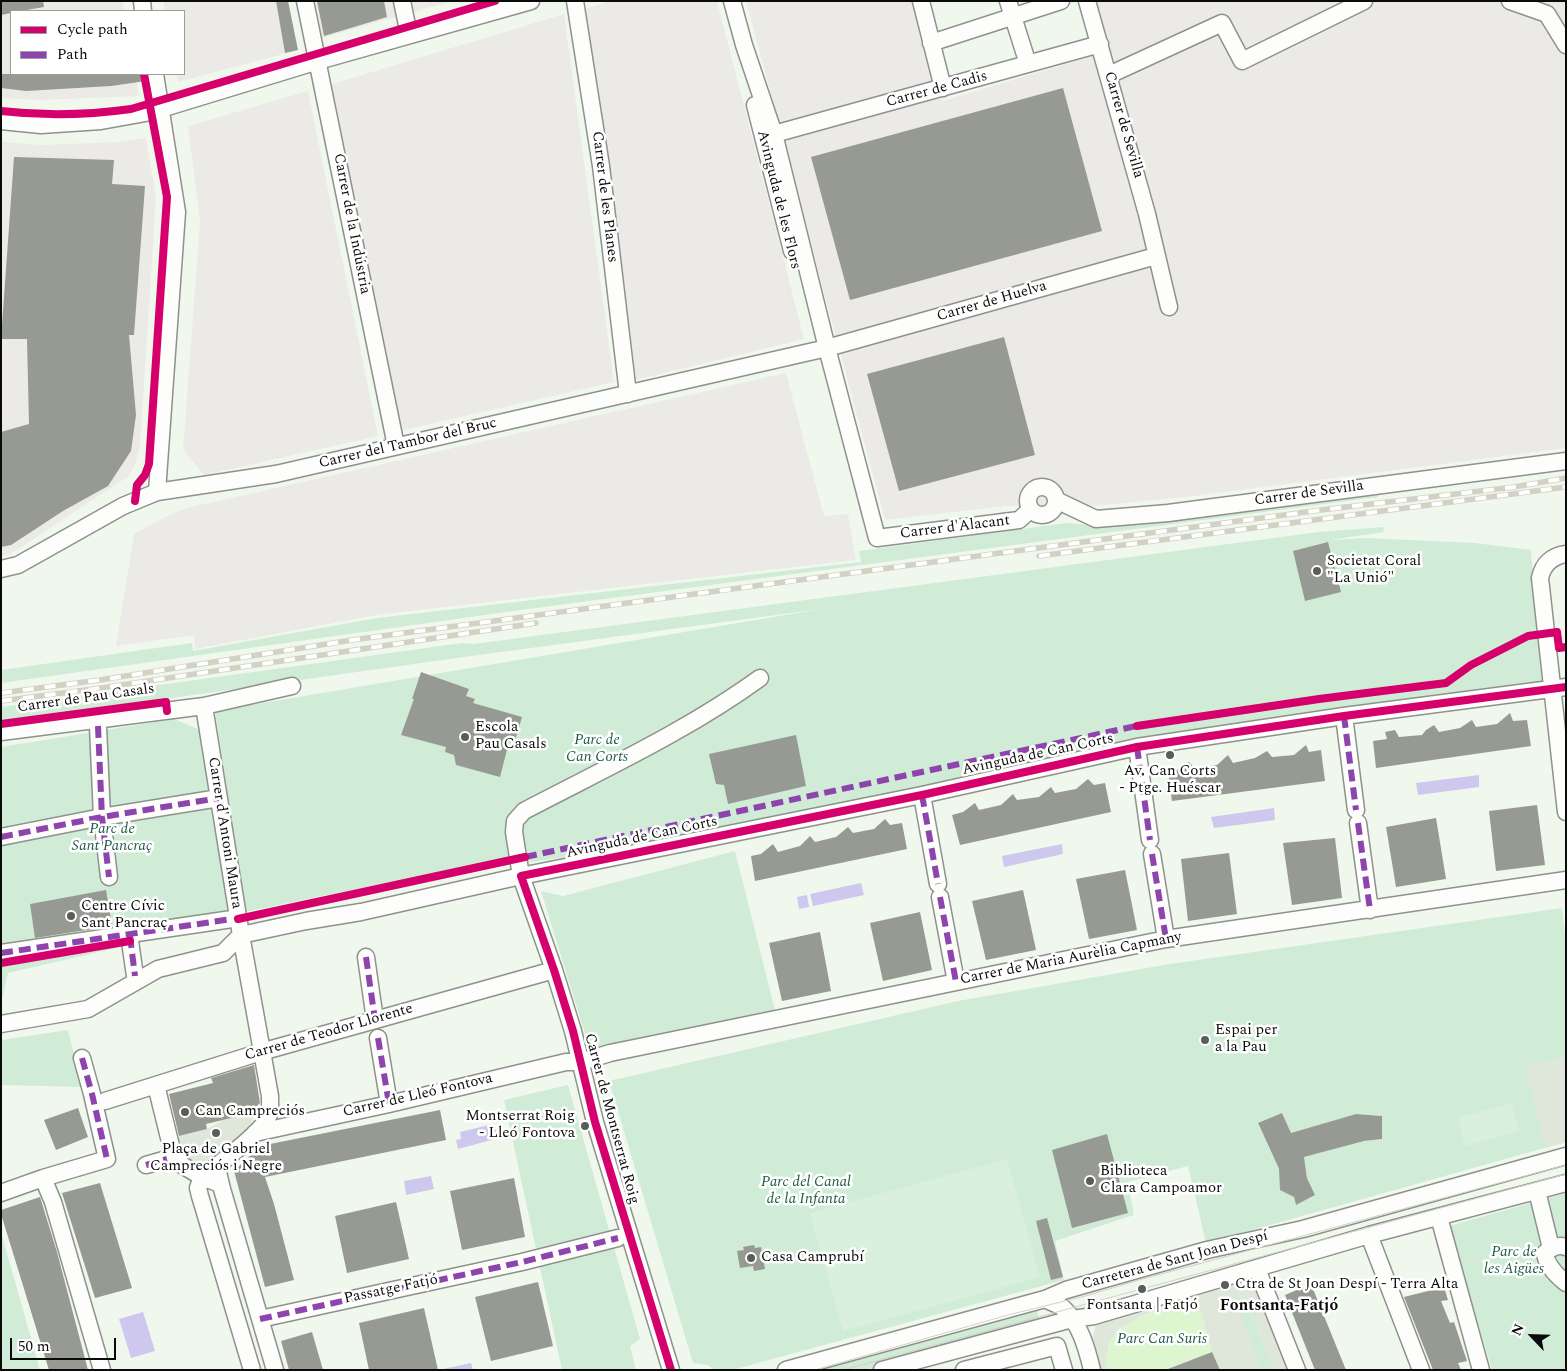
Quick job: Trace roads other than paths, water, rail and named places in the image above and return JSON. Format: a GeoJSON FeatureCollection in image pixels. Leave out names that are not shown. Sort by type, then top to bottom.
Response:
{"type":"FeatureCollection","features":[{"type":"Feature","properties":{"kind":"street","name":"Carrer de la Indústria"},"geometry":{"type":"LineString","coordinates":[[305,1],[396,446]]}},
{"type":"Feature","properties":{"kind":"street"},"geometry":{"type":"LineString","coordinates":[[402,1],[410,35]]}},
{"type":"Feature","properties":{"kind":"street"},"geometry":{"type":"LineString","coordinates":[[1,121],[41,124],[101,121],[161,109],[318,61],[531,1]]}},
{"type":"Feature","properties":{"kind":"street","name":"Carrer de les Planes"},"geometry":{"type":"LineString","coordinates":[[575,1],[601,166],[628,394]]}},
{"type":"Feature","properties":{"kind":"street","name":"Avinguda de les Flors"},"geometry":{"type":"LineString","coordinates":[[732,1],[744,45],[774,134],[827,348],[877,538]]}},
{"type":"Feature","properties":{"kind":"street"},"geometry":{"type":"LineString","coordinates":[[921,1],[943,88]]}},
{"type":"Feature","properties":{"kind":"street"},"geometry":{"type":"LineString","coordinates":[[931,43],[1010,9],[1061,1]]}},
{"type":"Feature","properties":{"kind":"street","name":"Carrer de Sevilla"},"geometry":{"type":"LineString","coordinates":[[1087,1],[1147,214],[1169,307]]}},
{"type":"Feature","properties":{"kind":"street"},"geometry":{"type":"LineString","coordinates":[[1109,74],[1222,22],[1242,61],[1364,1]]}},
{"type":"Feature","properties":{"kind":"street"},"geometry":{"type":"LineString","coordinates":[[1510,1],[1547,14],[1566,45]]}},
{"type":"Feature","properties":{"kind":"street"},"geometry":{"type":"LineString","coordinates":[[1010,9],[1028,64]]}},
{"type":"Feature","properties":{"kind":"street","name":"Carrer de Cadis"},"geometry":{"type":"LineString","coordinates":[[774,134],[1100,44]]}},
{"type":"Feature","properties":{"kind":"street","name":"Avinguda de les Flors"},"geometry":{"type":"LineString","coordinates":[[744,45],[758,120],[811,328],[827,348]]}},
{"type":"Feature","properties":{"kind":"street"},"geometry":{"type":"LineString","coordinates":[[155,75],[177,212],[156,492]]}},
{"type":"Feature","properties":{"kind":"street","name":"Carrer de Huelva"},"geometry":{"type":"LineString","coordinates":[[827,348],[1156,256]]}},
{"type":"Feature","properties":{"kind":"street","name":"Carrer del Tambor del Bruc"},"geometry":{"type":"LineString","coordinates":[[1,569],[18,564],[123,506],[156,492],[276,474],[827,348]]}},
{"type":"Feature","properties":{"kind":"street","name":"Carrer de Sevilla"},"geometry":{"type":"LineString","coordinates":[[1030,510],[1028,497],[1034,488],[1042,486],[1050,489],[1055,495],[1056,500],[1096,519],[1168,513],[1566,461]]}},
{"type":"Feature","properties":{"kind":"street","name":"Carrer d'Alacant"},"geometry":{"type":"LineString","coordinates":[[877,538],[1019,520],[1030,510]]}},
{"type":"Feature","properties":{"kind":"street"},"geometry":{"type":"LineString","coordinates":[[1566,554],[1547,562],[1540,578],[1559,688],[1566,812]]}},
{"type":"Feature","properties":{"kind":"street","name":"Carrer de Montserrat Roig"},"geometry":{"type":"LineString","coordinates":[[671,1370],[595,1122],[581,1062],[554,970],[521,876],[514,832],[515,821],[524,811],[653,744],[727,702],[760,678]]}},
{"type":"Feature","properties":{"kind":"street","name":"Carrer de Pau Casals"},"geometry":{"type":"LineString","coordinates":[[1,732],[204,706],[292,686]]}},
{"type":"Feature","properties":{"kind":"street","name":"Avinguda de Can Corts"},"geometry":{"type":"LineString","coordinates":[[241,935],[361,912],[521,876],[922,795],[1137,747],[1344,716],[1559,688]]}},
{"type":"Feature","properties":{"kind":"street","name":"Carrer d'Antoni Maura"},"geometry":{"type":"LineString","coordinates":[[204,706],[241,935],[270,1096],[267,1120],[255,1132]]}},
{"type":"Feature","properties":{"kind":"street"},"geometry":{"type":"LineString","coordinates":[[1344,716],[1370,910]]}},
{"type":"Feature","properties":{"kind":"street"},"geometry":{"type":"LineString","coordinates":[[98,726],[102,817],[110,877]]}},
{"type":"Feature","properties":{"kind":"street"},"geometry":{"type":"LineString","coordinates":[[1137,747],[1166,939]]}},
{"type":"Feature","properties":{"kind":"street"},"geometry":{"type":"LineString","coordinates":[[922,795],[956,982]]}},
{"type":"Feature","properties":{"kind":"street"},"geometry":{"type":"LineString","coordinates":[[1,837],[102,817],[219,798]]}},
{"type":"Feature","properties":{"kind":"street","name":"Carrer de Maria Aurèlia Capmany"},"geometry":{"type":"LineString","coordinates":[[581,1062],[610,1053],[1166,939],[1566,880]]}},
{"type":"Feature","properties":{"kind":"street"},"geometry":{"type":"LineString","coordinates":[[1,953],[232,919]]}},
{"type":"Feature","properties":{"kind":"street"},"geometry":{"type":"LineString","coordinates":[[129,934],[135,976]]}},
{"type":"Feature","properties":{"kind":"street"},"geometry":{"type":"LineString","coordinates":[[1,1024],[88,1009],[158,969],[223,953],[241,935]]}},
{"type":"Feature","properties":{"kind":"street"},"geometry":{"type":"LineString","coordinates":[[366,957],[375,1020]]}},
{"type":"Feature","properties":{"kind":"street","name":"Carrer de Teodor Llorente"},"geometry":{"type":"LineString","coordinates":[[105,1101],[261,1052],[554,970]]}},
{"type":"Feature","properties":{"kind":"street"},"geometry":{"type":"LineString","coordinates":[[378,1038],[389,1104]]}},
{"type":"Feature","properties":{"kind":"street"},"geometry":{"type":"LineString","coordinates":[[1,1193],[107,1159],[82,1058]]}},
{"type":"Feature","properties":{"kind":"street","name":"Carrer de Lleó Fontova"},"geometry":{"type":"LineString","coordinates":[[255,1132],[389,1104],[566,1062],[581,1062]]}},
{"type":"Feature","properties":{"kind":"street"},"geometry":{"type":"LineString","coordinates":[[156,1085],[173,1154],[182,1165],[202,1177],[220,1184]]}},
{"type":"Feature","properties":{"kind":"street"},"geometry":{"type":"LineString","coordinates":[[252,1370],[198,1188],[202,1177],[221,1163],[255,1132]]}},
{"type":"Feature","properties":{"kind":"street","name":"Carretera de Sant Joan Despí"},"geometry":{"type":"LineString","coordinates":[[786,1370],[1045,1299],[1066,1290],[1207,1250],[1303,1229],[1566,1156]]}},
{"type":"Feature","properties":{"kind":"street"},"geometry":{"type":"LineString","coordinates":[[146,1165],[167,1159]]}},
{"type":"Feature","properties":{"kind":"street"},"geometry":{"type":"LineString","coordinates":[[221,1163],[218,1172],[220,1184],[275,1370]]}},
{"type":"Feature","properties":{"kind":"street"},"geometry":{"type":"LineString","coordinates":[[43,1178],[53,1202],[102,1370]]}},
{"type":"Feature","properties":{"kind":"street","name":"Carretera de Sant Joan Despí"},"geometry":{"type":"LineString","coordinates":[[882,1370],[1072,1319],[1094,1316],[1369,1235],[1566,1183]]}},
{"type":"Feature","properties":{"kind":"street"},"geometry":{"type":"LineString","coordinates":[[1537,1191],[1558,1247],[1545,1253],[1546,1259],[1551,1268],[1566,1283]]}},
{"type":"Feature","properties":{"kind":"street"},"geometry":{"type":"LineString","coordinates":[[1439,1217],[1481,1370]]}},
{"type":"Feature","properties":{"kind":"street"},"geometry":{"type":"LineString","coordinates":[[1369,1235],[1420,1370]]}},
{"type":"Feature","properties":{"kind":"street","name":"Passatge Fatjó"},"geometry":{"type":"LineString","coordinates":[[260,1319],[522,1262],[618,1238]]}},
{"type":"Feature","properties":{"kind":"street"},"geometry":{"type":"LineString","coordinates":[[1256,1269],[1297,1370]]}},
{"type":"Feature","properties":{"kind":"street"},"geometry":{"type":"LineString","coordinates":[[1045,1299],[1062,1307],[1072,1319],[1086,1345],[1092,1370]]}},
{"type":"Feature","properties":{"kind":"street"},"geometry":{"type":"LineString","coordinates":[[964,1370],[1057,1346],[1064,1370]]}},
{"type":"Feature","properties":{"kind":"tram line"},"geometry":{"type":"LineString","coordinates":[[815,1370],[1008,1315],[1089,1295],[1566,1165]]}},
{"type":"Feature","properties":{"kind":"tram line"},"geometry":{"type":"LineString","coordinates":[[843,1370],[1566,1174]]}},
{"type":"Feature","properties":{"kind":"railway"},"geometry":{"type":"LineString","coordinates":[[1,693],[100,680],[352,640],[1321,510],[1514,487],[1566,478]]}},
{"type":"Feature","properties":{"kind":"railway"},"geometry":{"type":"LineString","coordinates":[[1039,556],[1566,487]]}},
{"type":"Feature","properties":{"kind":"railway"},"geometry":{"type":"LineString","coordinates":[[1,701],[101,688],[536,623]]}},
{"type":"Feature","properties":{"kind":"place","name":"Societat Coral \"La Unió\""},"geometry":{"type":"Point","coordinates":[1317,571]}},
{"type":"Feature","properties":{"kind":"place","name":"Escola Pau Casals"},"geometry":{"type":"Point","coordinates":[465,737]}},
{"type":"Feature","properties":{"kind":"place","name":"Av. Can Corts - Ptge. Huéscar"},"geometry":{"type":"Point","coordinates":[1170,755]}},
{"type":"Feature","properties":{"kind":"place","name":"Centre Cívic Sant Pancraç"},"geometry":{"type":"Point","coordinates":[71,916]}},
{"type":"Feature","properties":{"kind":"place","name":"Espai per a la Pau"},"geometry":{"type":"Point","coordinates":[1205,1040]}},
{"type":"Feature","properties":{"kind":"place","name":"Can Campreciós"},"geometry":{"type":"Point","coordinates":[185,1112]}},
{"type":"Feature","properties":{"kind":"place","name":"Montserrat Roig - Lleó Fontova"},"geometry":{"type":"Point","coordinates":[585,1126]}},
{"type":"Feature","properties":{"kind":"place","name":"Plaça de Gabriel Campreciós i Negre"},"geometry":{"type":"Point","coordinates":[216,1133]}},
{"type":"Feature","properties":{"kind":"place","name":"Biblioteca Clara Campoamor"},"geometry":{"type":"Point","coordinates":[1090,1181]}},
{"type":"Feature","properties":{"kind":"place","name":"Casa Camprubí"},"geometry":{"type":"Point","coordinates":[751,1258]}},
{"type":"Feature","properties":{"kind":"place","name":"Ctra de St Joan Despí - Terra Alta"},"geometry":{"type":"Point","coordinates":[1225,1285]}},
{"type":"Feature","properties":{"kind":"place","name":"Fontsanta | Fatjó"},"geometry":{"type":"Point","coordinates":[1142,1289]}},
{"type":"Feature","properties":{"kind":"district","name":"Fontsanta-Fatjó"},"geometry":{"type":"Point","coordinates":[1279,1307]}},
{"type":"Feature","properties":{"kind":"park label","name":"Parc de Can Corts"},"geometry":{"type":"Point","coordinates":[597,750]}},
{"type":"Feature","properties":{"kind":"park label","name":"Parc de Sant Pancraç"},"geometry":{"type":"Point","coordinates":[112,838]}},
{"type":"Feature","properties":{"kind":"park label","name":"Parc del Canal de la Infanta"},"geometry":{"type":"Point","coordinates":[806,1192]}},
{"type":"Feature","properties":{"kind":"park label","name":"Parc de les Aigües"},"geometry":{"type":"Point","coordinates":[1514,1262]}},
{"type":"Feature","properties":{"kind":"park label","name":"Parc Can Suris"},"geometry":{"type":"Point","coordinates":[1162,1340]}}]}
